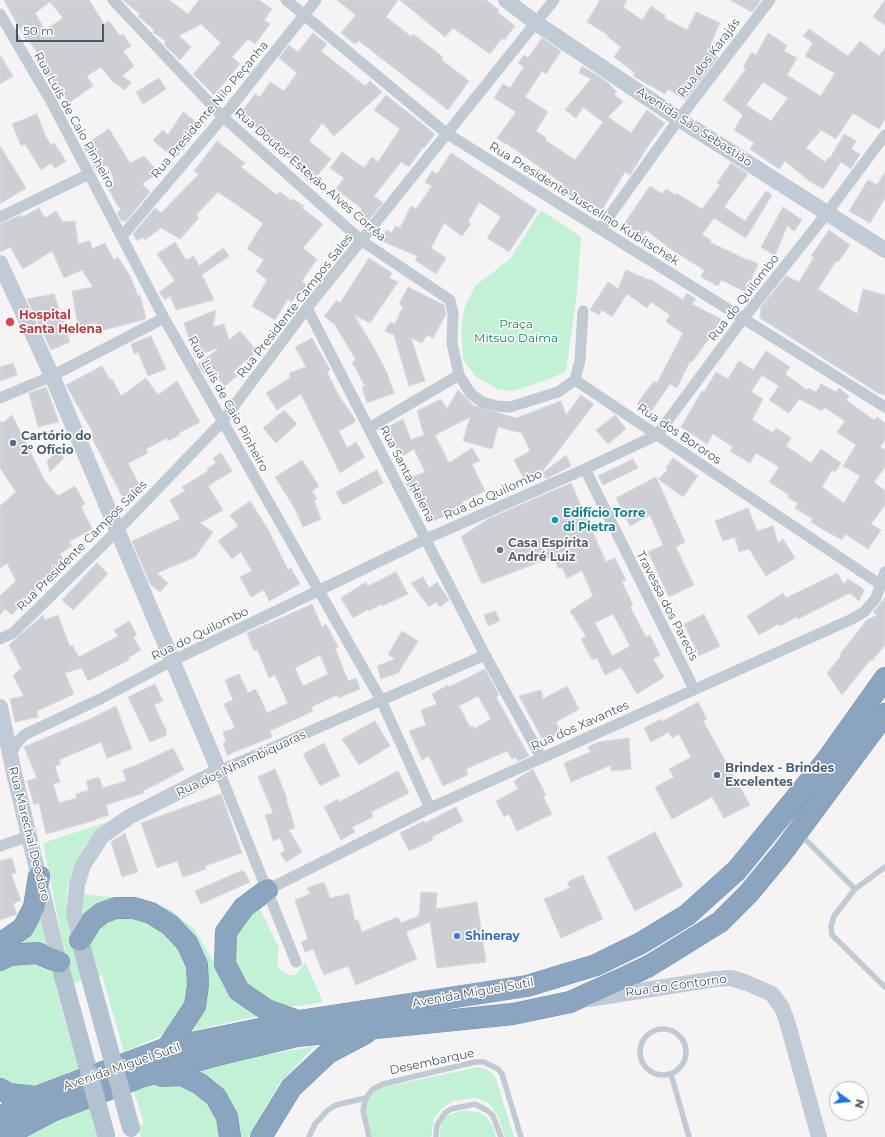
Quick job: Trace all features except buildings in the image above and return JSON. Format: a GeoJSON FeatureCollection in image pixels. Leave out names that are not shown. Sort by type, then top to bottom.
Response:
{"type":"FeatureCollection","features":[{"type":"Feature","properties":{"kind":"highway","name":"Avenida Miguel Sutil"},"geometry":{"type":"LineString","coordinates":[[0,1117],[36,1097],[167,1048],[299,1021],[528,986],[596,965],[641,943],[687,915],[737,870],[826,761],[885,678]]}},
{"type":"Feature","properties":{"kind":"highway","name":"Avenida Miguel Sutil"},"geometry":{"type":"LineString","coordinates":[[3,1137],[41,1118],[141,1077],[217,1055],[298,1036],[513,1014],[570,1002],[649,966],[720,922],[749,893],[797,834],[885,714]]}},
{"type":"Feature","properties":{"kind":"highway"},"geometry":{"type":"LineString","coordinates":[[0,944],[23,928],[34,908],[39,876]]}},
{"type":"Feature","properties":{"kind":"highway"},"geometry":{"type":"LineString","coordinates":[[267,890],[244,907],[226,932],[225,964],[239,991],[267,1010],[299,1021]]}},
{"type":"Feature","properties":{"kind":"highway"},"geometry":{"type":"LineString","coordinates":[[80,940],[91,922],[102,913],[116,908],[134,908],[151,913],[170,925],[187,943],[197,965],[198,985],[194,1006],[167,1048]]}},
{"type":"Feature","properties":{"kind":"highway"},"geometry":{"type":"LineString","coordinates":[[0,960],[10,955],[37,953],[59,962]]}},
{"type":"Feature","properties":{"kind":"highway"},"geometry":{"type":"LineString","coordinates":[[260,1137],[291,1088],[328,1053],[360,1035],[390,1026]]}},
{"type":"Feature","properties":{"kind":"highway"},"geometry":{"type":"LineString","coordinates":[[141,1077],[182,1075],[200,1084],[216,1097],[227,1117],[230,1137]]}},
{"type":"Feature","properties":{"kind":"highway"},"geometry":{"type":"LineString","coordinates":[[0,1089],[9,1094],[36,1097]]}},
{"type":"Feature","properties":{"kind":"highway"},"geometry":{"type":"LineString","coordinates":[[20,1137],[41,1118]]}},
{"type":"Feature","properties":{"kind":"main road","name":"Avenida São Sebastião"},"geometry":{"type":"LineString","coordinates":[[506,0],[536,23],[679,119],[885,250]]}},
{"type":"Feature","properties":{"kind":"main road"},"geometry":{"type":"LineString","coordinates":[[0,263],[52,376],[117,531],[174,660],[219,771]]}},
{"type":"Feature","properties":{"kind":"main road","name":"Rua Marechal Deodoro"},"geometry":{"type":"LineString","coordinates":[[0,707],[6,746],[59,962]]}},
{"type":"Feature","properties":{"kind":"main road","name":"Rua dos Nhambiquaras"},"geometry":{"type":"LineString","coordinates":[[80,940],[74,913],[77,885],[83,865],[102,836],[129,818],[219,771]]}},
{"type":"Feature","properties":{"kind":"main road"},"geometry":{"type":"LineString","coordinates":[[80,940],[132,1132]]}},
{"type":"Feature","properties":{"kind":"main road"},"geometry":{"type":"LineString","coordinates":[[59,962],[106,1136]]}},
{"type":"Feature","properties":{"kind":"main road","name":"Rua do Contorno"},"geometry":{"type":"LineString","coordinates":[[570,1002],[714,978],[736,980],[772,994],[782,1008],[787,1021],[819,1137]]}},
{"type":"Feature","properties":{"kind":"street","name":"Rua Doutor Estevão Alves Corrêa"},"geometry":{"type":"LineString","coordinates":[[113,0],[223,117],[362,241],[450,300],[453,313],[452,343],[459,375]]}},
{"type":"Feature","properties":{"kind":"street","name":"Rua Presidente Juscelino Kubitschek"},"geometry":{"type":"LineString","coordinates":[[286,0],[446,133],[885,407]]}},
{"type":"Feature","properties":{"kind":"street","name":"Rua Presidente Nilo Peçanha"},"geometry":{"type":"LineString","coordinates":[[122,236],[223,117],[316,0]]}},
{"type":"Feature","properties":{"kind":"street","name":"Rua Presidente Campos Sales"},"geometry":{"type":"LineString","coordinates":[[0,639],[13,633],[117,531],[222,422],[307,308],[554,0]]}},
{"type":"Feature","properties":{"kind":"street","name":"Rua dos Karajás"},"geometry":{"type":"LineString","coordinates":[[600,229],[679,119],[770,0]]}},
{"type":"Feature","properties":{"kind":"street","name":"Rua Luís de Caio Pinheiro"},"geometry":{"type":"LineString","coordinates":[[0,14],[52,103],[164,318],[381,700],[430,808]]}},
{"type":"Feature","properties":{"kind":"street","name":"Rua do Quilombo"},"geometry":{"type":"LineString","coordinates":[[6,746],[16,744],[24,735],[100,699],[174,660],[319,590],[426,539],[585,469],[657,435],[743,319],[827,213],[885,135]]}},
{"type":"Feature","properties":{"kind":"street"},"geometry":{"type":"LineString","coordinates":[[0,217],[89,174]]}},
{"type":"Feature","properties":{"kind":"street","name":"Rua Santa Helena"},"geometry":{"type":"LineString","coordinates":[[307,308],[485,655],[541,757]]}},
{"type":"Feature","properties":{"kind":"street"},"geometry":{"type":"LineString","coordinates":[[369,428],[459,375],[471,394],[482,402],[497,406],[510,408],[558,392],[575,380],[580,360],[583,311]]}},
{"type":"Feature","properties":{"kind":"street"},"geometry":{"type":"LineString","coordinates":[[0,398],[52,376],[164,318]]}},
{"type":"Feature","properties":{"kind":"street","name":"Rua dos Bororos"},"geometry":{"type":"LineString","coordinates":[[575,380],[881,585]]}},
{"type":"Feature","properties":{"kind":"street","name":"Travessa dos Parecis"},"geometry":{"type":"LineString","coordinates":[[585,469],[694,689]]}},
{"type":"Feature","properties":{"kind":"street","name":"Rua dos Xavantes"},"geometry":{"type":"LineString","coordinates":[[267,890],[430,808],[852,619],[864,612],[876,598],[885,572]]}},
{"type":"Feature","properties":{"kind":"street","name":"Rua dos Nhambiquaras"},"geometry":{"type":"LineString","coordinates":[[219,771],[485,655]]}},
{"type":"Feature","properties":{"kind":"street"},"geometry":{"type":"LineString","coordinates":[[219,771],[296,962]]}},
{"type":"Feature","properties":{"kind":"street"},"geometry":{"type":"LineString","coordinates":[[0,846],[29,836]]}},
{"type":"Feature","properties":{"kind":"lane"},"geometry":{"type":"LineString","coordinates":[[797,834],[809,843],[855,889]]}},
{"type":"Feature","properties":{"kind":"lane"},"geometry":{"type":"LineString","coordinates":[[885,867],[855,889],[834,916],[831,926],[832,935],[885,987]]}},
{"type":"Feature","properties":{"kind":"lane"},"geometry":{"type":"LineString","coordinates":[[662,1028],[676,1032],[685,1043],[686,1050],[683,1064],[671,1074],[656,1074],[648,1070],[640,1056],[643,1041],[654,1030],[662,1028]]}},
{"type":"Feature","properties":{"kind":"lane","name":"Desembarque"},"geometry":{"type":"LineString","coordinates":[[366,1098],[373,1089],[383,1084],[475,1062],[484,1062],[498,1069],[502,1074],[521,1137]]}},
{"type":"Feature","properties":{"kind":"lane"},"geometry":{"type":"LineString","coordinates":[[671,1074],[689,1137]]}},
{"type":"Feature","properties":{"kind":"lane"},"geometry":{"type":"LineString","coordinates":[[309,1137],[315,1124],[328,1110],[336,1105],[366,1098]]}},
{"type":"Feature","properties":{"kind":"lane"},"geometry":{"type":"LineString","coordinates":[[366,1098],[362,1110],[368,1137]]}},
{"type":"Feature","properties":{"kind":"lane"},"geometry":{"type":"LineString","coordinates":[[436,1137],[437,1125],[445,1113],[451,1109],[475,1104],[488,1111],[493,1116],[501,1137]]}},
{"type":"Feature","properties":{"kind":"green space","name":"Praça Mitsuo Daima"},"geometry":{"type":"Polygon","coordinates":[[[541,210],[581,237],[577,293],[566,371],[552,378],[513,391],[499,390],[475,376],[463,359],[461,328],[464,309],[475,286],[510,259],[541,210]]]}},
{"type":"Feature","properties":{"kind":"green space"},"geometry":{"type":"Polygon","coordinates":[[[110,821],[86,844],[76,862],[67,888],[66,908],[69,930],[83,980],[74,983],[61,934],[43,843],[110,821]]]}},
{"type":"Feature","properties":{"kind":"green space"},"geometry":{"type":"Polygon","coordinates":[[[82,894],[143,900],[171,910],[195,930],[225,982],[258,1016],[191,1031],[205,985],[161,913],[83,922],[82,894]]]}},
{"type":"Feature","properties":{"kind":"green space"},"geometry":{"type":"Polygon","coordinates":[[[40,901],[50,950],[0,948],[40,901]]]}},
{"type":"Feature","properties":{"kind":"green space"},"geometry":{"type":"Polygon","coordinates":[[[258,905],[279,948],[277,965],[282,971],[289,975],[296,975],[305,962],[323,1002],[300,1006],[280,1006],[263,1000],[234,972],[231,933],[258,905]]]}},
{"type":"Feature","properties":{"kind":"green space"},"geometry":{"type":"Polygon","coordinates":[[[117,916],[148,919],[181,947],[190,967],[187,1005],[176,1023],[160,1036],[124,1052],[102,975],[97,976],[90,950],[90,938],[96,927],[117,916]]]}},
{"type":"Feature","properties":{"kind":"green space"},"geometry":{"type":"Polygon","coordinates":[[[31,959],[49,967],[60,987],[56,988],[79,1070],[26,1088],[0,1084],[0,967],[31,959]]]}},
{"type":"Feature","properties":{"kind":"green space"},"geometry":{"type":"Polygon","coordinates":[[[315,1046],[279,1084],[248,1137],[234,1137],[194,1071],[255,1057],[315,1046]]]}},
{"type":"Feature","properties":{"kind":"green space"},"geometry":{"type":"Polygon","coordinates":[[[478,1067],[488,1070],[495,1076],[514,1137],[505,1137],[499,1118],[493,1109],[488,1103],[476,1098],[453,1101],[441,1109],[434,1119],[431,1137],[371,1137],[365,1111],[368,1099],[380,1088],[478,1067]]]}},
{"type":"Feature","properties":{"kind":"green space"},"geometry":{"type":"Polygon","coordinates":[[[179,1081],[211,1102],[223,1137],[141,1137],[138,1126],[144,1124],[134,1091],[157,1083],[179,1081]]]}},
{"type":"Feature","properties":{"kind":"green space"},"geometry":{"type":"Polygon","coordinates":[[[89,1108],[97,1137],[26,1137],[34,1130],[89,1108]]]}},
{"type":"Feature","properties":{"kind":"green space"},"geometry":{"type":"Polygon","coordinates":[[[464,1110],[477,1112],[486,1116],[493,1127],[496,1137],[440,1137],[441,1123],[446,1116],[464,1110]]]}},
{"type":"Feature","properties":{"kind":"place","name":"Hospital Santa Helena"},"geometry":{"type":"Point","coordinates":[10,322]}},
{"type":"Feature","properties":{"kind":"place","name":"Cartório do 2º Ofício"},"geometry":{"type":"Point","coordinates":[13,443]}},
{"type":"Feature","properties":{"kind":"place","name":"Edifício Torre di Pietra"},"geometry":{"type":"Point","coordinates":[555,520]}},
{"type":"Feature","properties":{"kind":"place","name":"Casa Espírita André Luiz"},"geometry":{"type":"Point","coordinates":[500,550]}},
{"type":"Feature","properties":{"kind":"place","name":"Brindex - Brindes Excelentes"},"geometry":{"type":"Point","coordinates":[717,775]}},
{"type":"Feature","properties":{"kind":"place","name":"Shineray"},"geometry":{"type":"Point","coordinates":[457,936]}}]}
